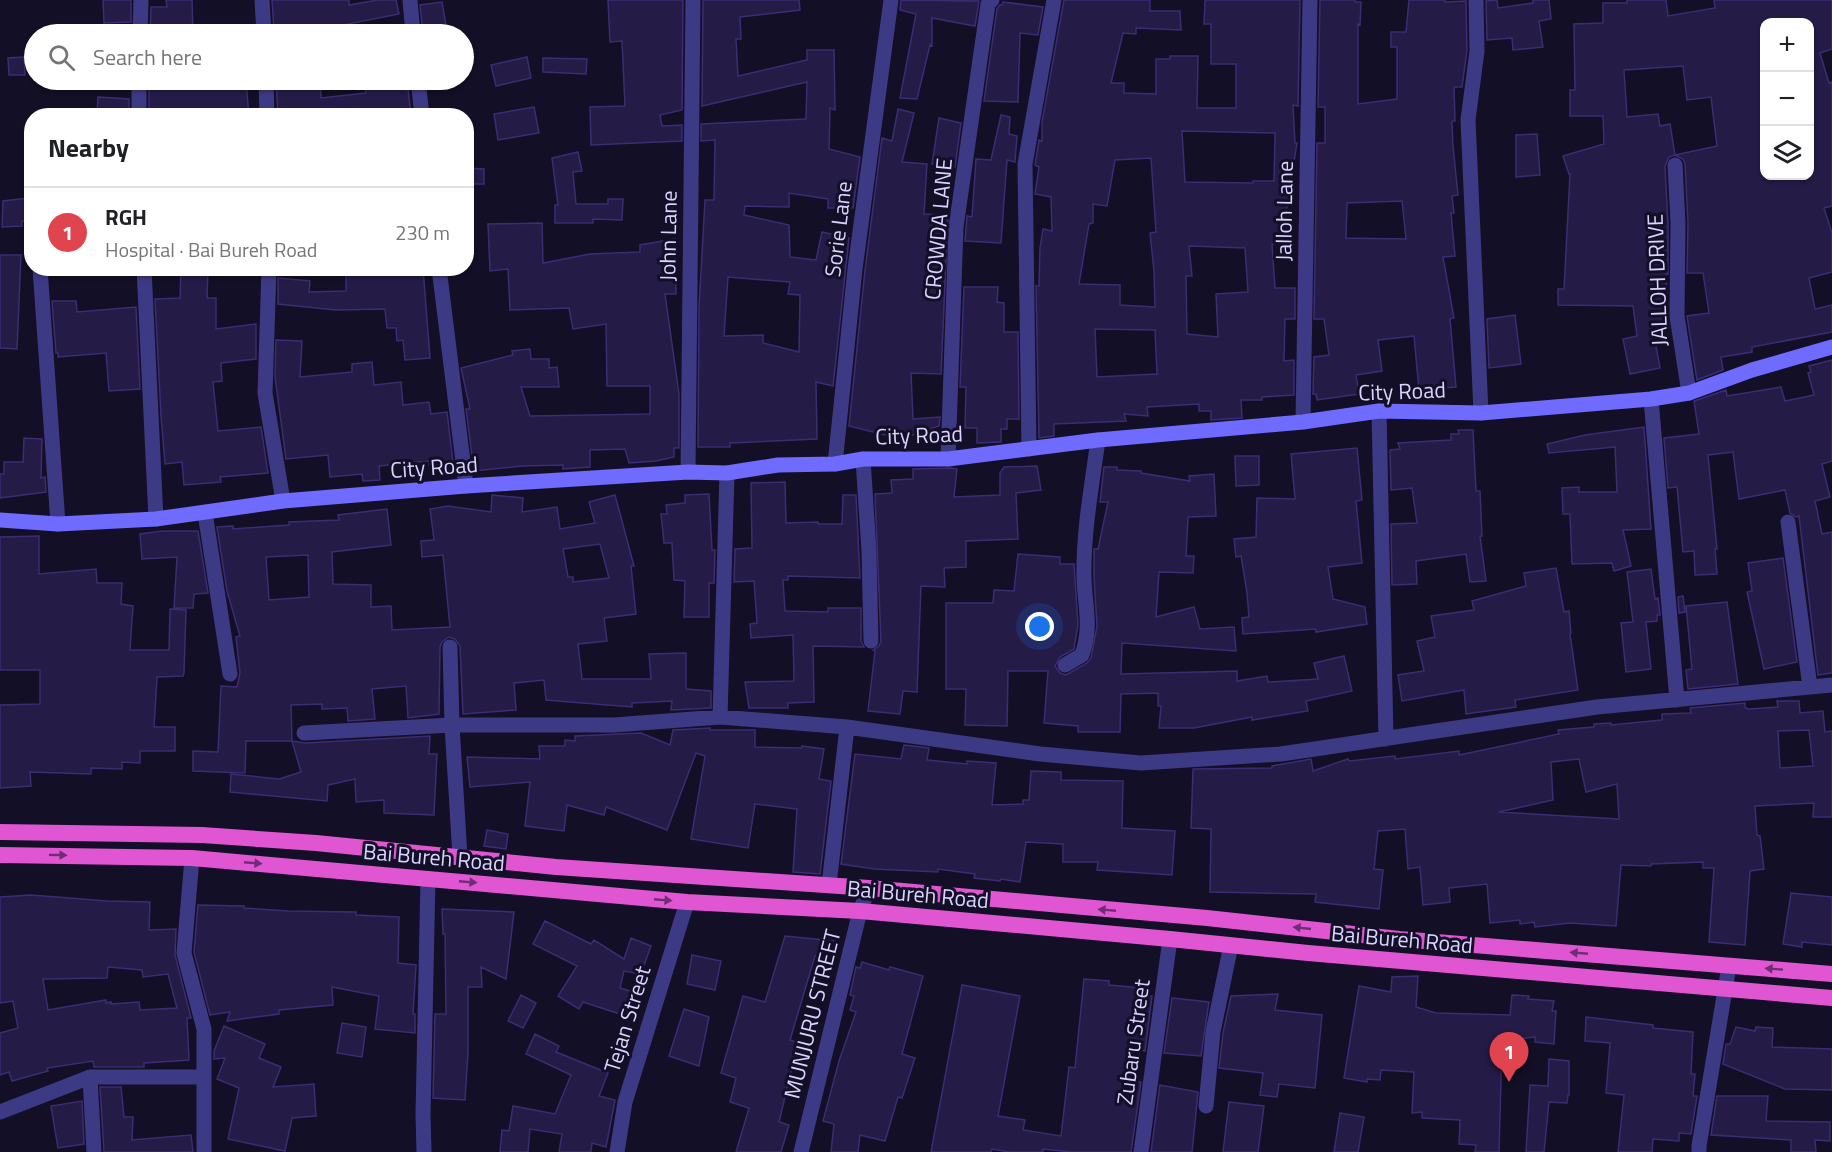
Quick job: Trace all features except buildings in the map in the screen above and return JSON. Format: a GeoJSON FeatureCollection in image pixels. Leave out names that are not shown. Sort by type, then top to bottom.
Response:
{"type":"FeatureCollection","features":[{"type":"Feature","properties":{"kind":"highway","name":"Bai Bureh Road"},"geometry":{"type":"LineString","coordinates":[[0,832],[202,835],[316,843],[556,867],[869,888],[1208,918],[1399,939],[1832,974]]}},
{"type":"Feature","properties":{"kind":"highway","name":"Bai Bureh Road"},"geometry":{"type":"LineString","coordinates":[[0,855],[192,858],[687,902],[860,911],[1308,953],[1832,998]]}},
{"type":"Feature","properties":{"kind":"main road","name":"City Road"},"geometry":{"type":"LineString","coordinates":[[0,520],[58,524],[156,519],[283,501],[466,486],[688,472],[727,473],[778,465],[835,464],[863,459],[948,459],[1098,440],[1303,422],[1379,411],[1481,412],[1651,399],[1689,393],[1752,370],[1832,347]]}},
{"type":"Feature","properties":{"kind":"street"},"geometry":{"type":"LineString","coordinates":[[140,24],[141,0]]}},
{"type":"Feature","properties":{"kind":"street"},"geometry":{"type":"LineString","coordinates":[[262,0],[263,24]]}},
{"type":"Feature","properties":{"kind":"street"},"geometry":{"type":"LineString","coordinates":[[410,0],[412,24]]}},
{"type":"Feature","properties":{"kind":"street","name":"John Lane"},"geometry":{"type":"LineString","coordinates":[[688,472],[693,0]]}},
{"type":"Feature","properties":{"kind":"street","name":"Sorie Lane"},"geometry":{"type":"LineString","coordinates":[[835,464],[855,269],[891,0]]}},
{"type":"Feature","properties":{"kind":"street"},"geometry":{"type":"LineString","coordinates":[[1029,449],[1025,164],[1054,0]]}},
{"type":"Feature","properties":{"kind":"street","name":"Jalloh Lane"},"geometry":{"type":"LineString","coordinates":[[1303,422],[1310,0]]}},
{"type":"Feature","properties":{"kind":"street"},"geometry":{"type":"LineString","coordinates":[[1476,0],[1477,51],[1468,120],[1481,412]]}},
{"type":"Feature","properties":{"kind":"street","name":"CROWDA LANE"},"geometry":{"type":"LineString","coordinates":[[948,459],[956,227],[990,2]]}},
{"type":"Feature","properties":{"kind":"street"},"geometry":{"type":"LineString","coordinates":[[139,90],[139,108]]}},
{"type":"Feature","properties":{"kind":"street"},"geometry":{"type":"LineString","coordinates":[[266,90],[267,108]]}},
{"type":"Feature","properties":{"kind":"street"},"geometry":{"type":"LineString","coordinates":[[419,90],[421,108]]}},
{"type":"Feature","properties":{"kind":"street","name":"JALLOH DRIVE"},"geometry":{"type":"LineString","coordinates":[[1675,165],[1678,223],[1677,316],[1689,393]]}},
{"type":"Feature","properties":{"kind":"street"},"geometry":{"type":"LineString","coordinates":[[41,276],[58,524]]}},
{"type":"Feature","properties":{"kind":"street"},"geometry":{"type":"LineString","coordinates":[[144,276],[156,519]]}},
{"type":"Feature","properties":{"kind":"street"},"geometry":{"type":"LineString","coordinates":[[269,276],[265,393],[283,501]]}},
{"type":"Feature","properties":{"kind":"street"},"geometry":{"type":"LineString","coordinates":[[440,276],[466,486]]}},
{"type":"Feature","properties":{"kind":"street"},"geometry":{"type":"LineString","coordinates":[[1651,399],[1677,700]]}},
{"type":"Feature","properties":{"kind":"street"},"geometry":{"type":"LineString","coordinates":[[1379,411],[1386,738]]}},
{"type":"Feature","properties":{"kind":"street"},"geometry":{"type":"LineString","coordinates":[[1065,666],[1082,655],[1087,639],[1088,620],[1084,578],[1086,534],[1098,440]]}},
{"type":"Feature","properties":{"kind":"street"},"geometry":{"type":"LineString","coordinates":[[863,459],[869,551],[871,641]]}},
{"type":"Feature","properties":{"kind":"street"},"geometry":{"type":"LineString","coordinates":[[720,717],[727,473]]}},
{"type":"Feature","properties":{"kind":"street"},"geometry":{"type":"LineString","coordinates":[[205,513],[230,674]]}},
{"type":"Feature","properties":{"kind":"street"},"geometry":{"type":"LineString","coordinates":[[1788,522],[1810,687]]}},
{"type":"Feature","properties":{"kind":"street"},"geometry":{"type":"LineString","coordinates":[[450,646],[460,857]]}},
{"type":"Feature","properties":{"kind":"street"},"geometry":{"type":"LineString","coordinates":[[304,733],[452,725],[614,725],[720,717],[847,727],[1040,754],[1141,763],[1281,754],[1597,707],[1832,685]]}},
{"type":"Feature","properties":{"kind":"street"},"geometry":{"type":"LineString","coordinates":[[829,885],[847,727]]}},
{"type":"Feature","properties":{"kind":"street"},"geometry":{"type":"LineString","coordinates":[[192,858],[184,952],[204,1029],[204,1152]]}},
{"type":"Feature","properties":{"kind":"street"},"geometry":{"type":"LineString","coordinates":[[424,1152],[428,879]]}},
{"type":"Feature","properties":{"kind":"street","name":"MUNJURU STREET"},"geometry":{"type":"LineString","coordinates":[[801,1152],[860,911],[869,888]]}},
{"type":"Feature","properties":{"kind":"street","name":"Tejan Street"},"geometry":{"type":"LineString","coordinates":[[617,1152],[625,1102],[687,902]]}},
{"type":"Feature","properties":{"kind":"street","name":"Zubaru Street"},"geometry":{"type":"LineString","coordinates":[[1141,1152],[1170,939]]}},
{"type":"Feature","properties":{"kind":"street"},"geometry":{"type":"LineString","coordinates":[[1206,1106],[1213,1032],[1231,945]]}},
{"type":"Feature","properties":{"kind":"street"},"geometry":{"type":"LineString","coordinates":[[1699,1152],[1729,966]]}},
{"type":"Feature","properties":{"kind":"street"},"geometry":{"type":"LineString","coordinates":[[0,1112],[90,1077],[204,1077]]}},
{"type":"Feature","properties":{"kind":"street"},"geometry":{"type":"LineString","coordinates":[[90,1077],[94,1152]]}},
{"type":"Feature","properties":{"kind":"place","name":"RGH"},"geometry":{"type":"Point","coordinates":[1509,1082]}}]}
